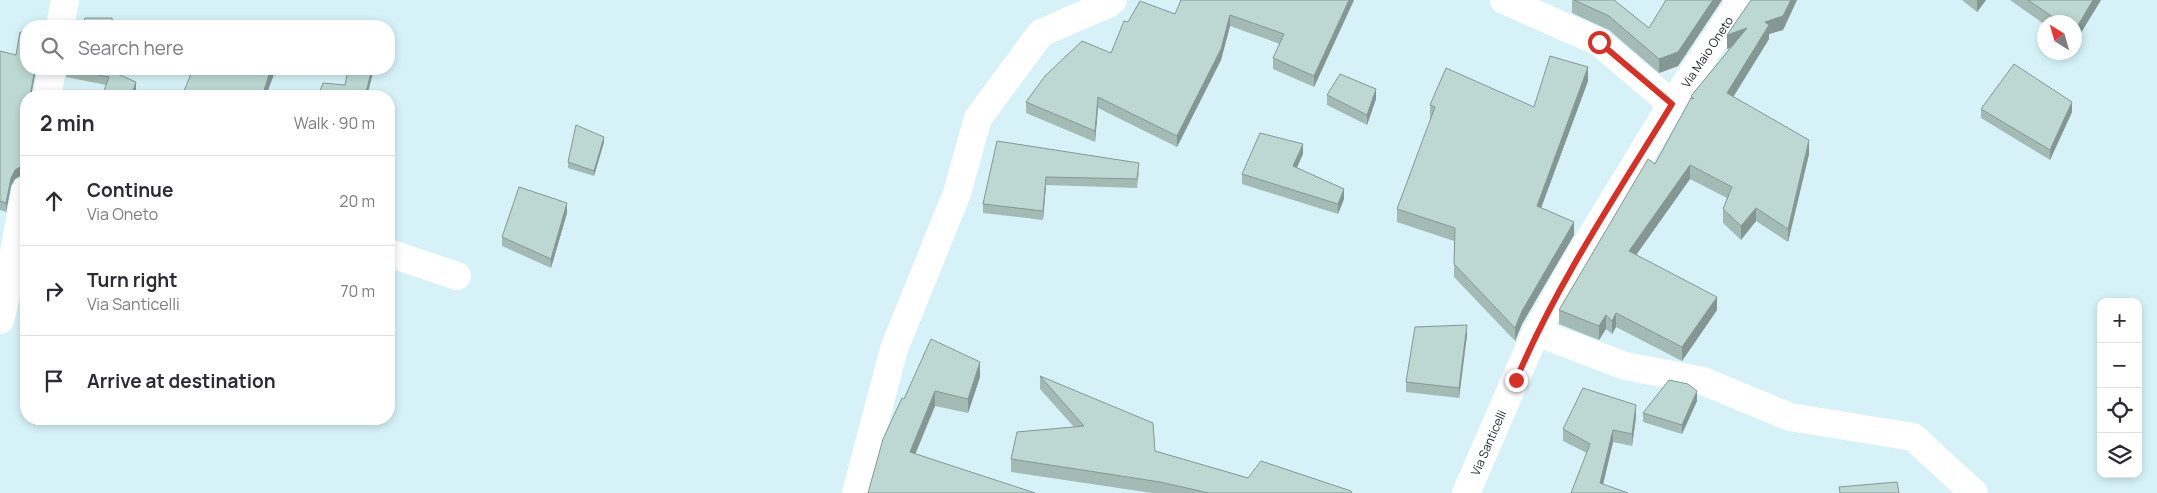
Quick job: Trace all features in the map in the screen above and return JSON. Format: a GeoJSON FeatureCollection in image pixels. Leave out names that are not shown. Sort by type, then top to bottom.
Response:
{"type":"FeatureCollection","features":[{"type":"Feature","properties":{"kind":"street"},"geometry":{"type":"LineString","coordinates":[[61,20],[65,0]]}},
{"type":"Feature","properties":{"kind":"street"},"geometry":{"type":"LineString","coordinates":[[856,493],[894,349],[957,194],[978,118],[1041,33],[1108,4],[1113,0]]}},
{"type":"Feature","properties":{"kind":"street"},"geometry":{"type":"LineString","coordinates":[[1504,0],[1599,42],[1672,104]]}},
{"type":"Feature","properties":{"kind":"street","name":"Via Maio Oneto"},"geometry":{"type":"LineString","coordinates":[[1672,104],[1742,0]]}},
{"type":"Feature","properties":{"kind":"street"},"geometry":{"type":"LineString","coordinates":[[48,90],[51,75]]}},
{"type":"Feature","properties":{"kind":"street","name":"Via Santicelli"},"geometry":{"type":"LineString","coordinates":[[1466,493],[1536,332],[1577,260],[1672,104]]}},
{"type":"Feature","properties":{"kind":"street"},"geometry":{"type":"LineString","coordinates":[[0,320],[6,300],[8,228],[20,203]]}},
{"type":"Feature","properties":{"kind":"street"},"geometry":{"type":"LineString","coordinates":[[395,255],[457,276]]}},
{"type":"Feature","properties":{"kind":"street"},"geometry":{"type":"LineString","coordinates":[[1536,332],[1625,366],[1703,381],[1790,416],[1913,437],[1974,493]]}},
{"type":"Feature","properties":{"kind":"building"},"geometry":{"type":"Polygon","coordinates":[[[1181,0],[1349,0],[1314,76],[1273,58],[1284,34],[1230,15],[1221,49],[1177,136],[1098,97],[1095,131],[1026,102],[1045,76],[1082,41],[1111,53],[1124,21],[1128,22],[1140,1],[1175,14],[1181,0]]]}},
{"type":"Feature","properties":{"kind":"building"},"geometry":{"type":"Polygon","coordinates":[[[1574,0],[1614,0],[1649,28],[1666,0],[1713,0],[1678,52],[1659,59],[1609,16],[1574,0]]]}},
{"type":"Feature","properties":{"kind":"building"},"geometry":{"type":"Polygon","coordinates":[[[1751,0],[1791,0],[1783,16],[1765,22],[1769,25],[1727,93],[1809,140],[1788,229],[1756,208],[1741,226],[1723,209],[1732,187],[1690,165],[1629,251],[1717,297],[1682,347],[1616,313],[1612,321],[1606,315],[1599,326],[1559,310],[1648,159],[1655,164],[1691,98],[1694,99],[1691,96],[1747,28],[1727,35],[1751,0]]]}},
{"type":"Feature","properties":{"kind":"building"},"geometry":{"type":"Polygon","coordinates":[[[2028,0],[2093,0],[2082,19],[2082,15],[2050,15],[2028,0]]]}},
{"type":"Feature","properties":{"kind":"building"},"geometry":{"type":"Polygon","coordinates":[[[85,18],[112,18],[112,20],[84,20],[85,18]]]}},
{"type":"Feature","properties":{"kind":"building"},"geometry":{"type":"Polygon","coordinates":[[[20,32],[20,75],[34,75],[31,90],[20,90],[20,167],[15,170],[11,178],[6,203],[0,201],[0,51],[16,55],[20,32]]]}},
{"type":"Feature","properties":{"kind":"building"},"geometry":{"type":"Polygon","coordinates":[[[1550,56],[1588,67],[1537,206],[1574,222],[1522,311],[1515,328],[1454,264],[1455,228],[1397,209],[1435,107],[1430,105],[1446,68],[1534,107],[1550,56]]]}},
{"type":"Feature","properties":{"kind":"building"},"geometry":{"type":"Polygon","coordinates":[[[2014,64],[2072,102],[2050,150],[1981,109],[2014,64]]]}},
{"type":"Feature","properties":{"kind":"building"},"geometry":{"type":"Polygon","coordinates":[[[1340,74],[1376,89],[1367,115],[1327,95],[1340,74]]]}},
{"type":"Feature","properties":{"kind":"building"},"geometry":{"type":"Polygon","coordinates":[[[99,75],[120,75],[136,82],[133,90],[104,90],[109,77],[99,75]]]}},
{"type":"Feature","properties":{"kind":"building"},"geometry":{"type":"Polygon","coordinates":[[[191,75],[269,75],[264,90],[184,90],[191,75]]]}},
{"type":"Feature","properties":{"kind":"building"},"geometry":{"type":"Polygon","coordinates":[[[347,75],[370,75],[367,90],[320,90],[323,83],[345,85],[347,75]]]}},
{"type":"Feature","properties":{"kind":"building"},"geometry":{"type":"Polygon","coordinates":[[[576,125],[604,137],[594,171],[568,162],[576,125]]]}},
{"type":"Feature","properties":{"kind":"building"},"geometry":{"type":"Polygon","coordinates":[[[1260,133],[1303,144],[1293,166],[1344,189],[1338,204],[1242,174],[1260,133]]]}},
{"type":"Feature","properties":{"kind":"building"},"geometry":{"type":"Polygon","coordinates":[[[997,141],[1139,163],[1137,179],[1046,177],[1043,211],[983,204],[997,141]]]}},
{"type":"Feature","properties":{"kind":"building"},"geometry":{"type":"Polygon","coordinates":[[[519,187],[567,203],[551,259],[502,237],[519,187]]]}},
{"type":"Feature","properties":{"kind":"building"},"geometry":{"type":"Polygon","coordinates":[[[1467,325],[1459,388],[1406,382],[1415,327],[1467,325]]]}},
{"type":"Feature","properties":{"kind":"building"},"geometry":{"type":"Polygon","coordinates":[[[931,339],[980,362],[968,399],[935,391],[910,452],[1035,493],[868,493],[883,439],[902,398],[904,399],[931,339]]]}},
{"type":"Feature","properties":{"kind":"building"},"geometry":{"type":"Polygon","coordinates":[[[1040,376],[1153,423],[1155,451],[1248,478],[1261,461],[1351,491],[1352,493],[1209,493],[1160,482],[1011,459],[1017,432],[1084,426],[1040,376]]]}},
{"type":"Feature","properties":{"kind":"building"},"geometry":{"type":"Polygon","coordinates":[[[1669,380],[1688,384],[1697,391],[1682,425],[1643,413],[1669,380]]]}},
{"type":"Feature","properties":{"kind":"building"},"geometry":{"type":"Polygon","coordinates":[[[1583,388],[1636,405],[1632,434],[1613,430],[1600,483],[1628,493],[1571,493],[1590,444],[1563,429],[1583,388]]]}},
{"type":"Feature","properties":{"kind":"building"},"geometry":{"type":"Polygon","coordinates":[[[1897,482],[1899,493],[1840,493],[1839,487],[1897,482]]]}},
{"type":"Feature","properties":{"kind":"route"},"geometry":{"type":"LineString","coordinates":[[1516,380],[1536,332],[1577,260],[1672,104],[1599,42]]}}]}
